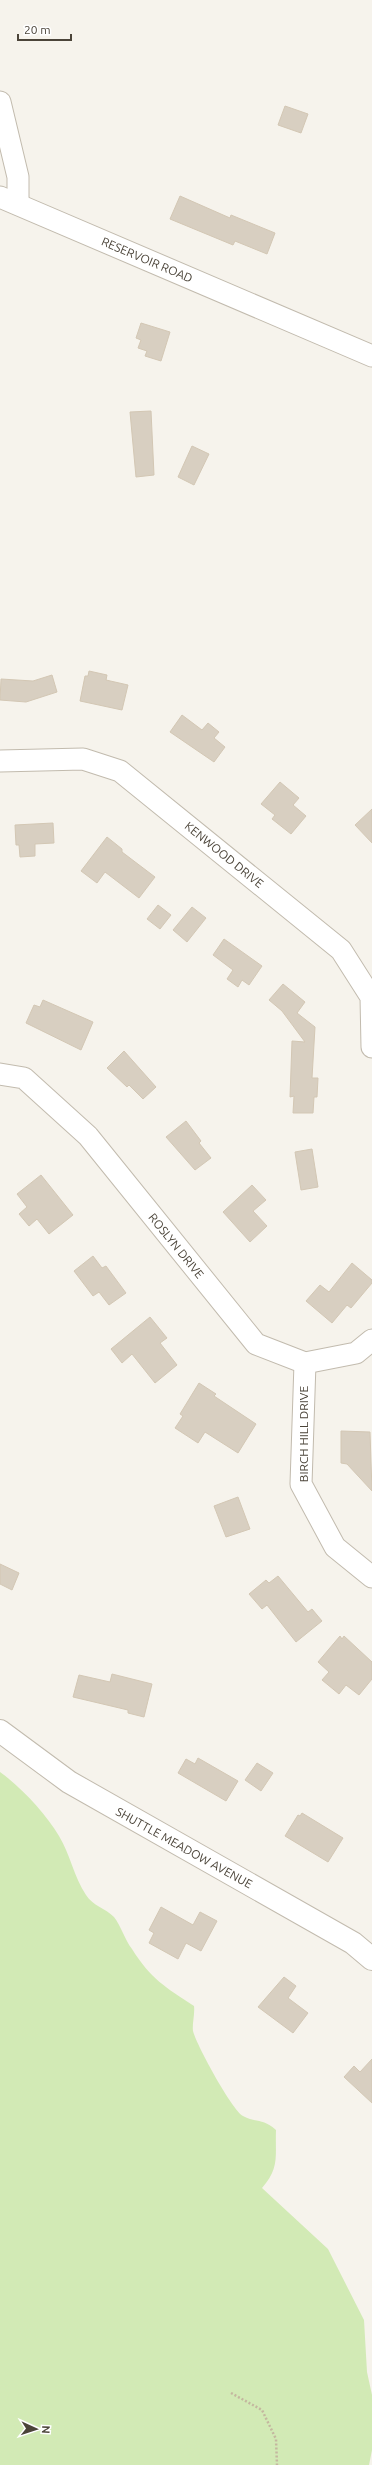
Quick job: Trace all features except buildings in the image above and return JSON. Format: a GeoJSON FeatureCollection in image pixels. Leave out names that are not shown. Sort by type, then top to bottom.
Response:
{"type":"FeatureCollection","features":[{"type":"Feature","properties":{"kind":"street","name":"RESERVOIR ROAD"},"geometry":{"type":"LineString","coordinates":[[0,102],[18,177],[9,201],[372,356]]}},
{"type":"Feature","properties":{"kind":"street","name":"KENWOOD DRIVE"},"geometry":{"type":"LineString","coordinates":[[0,761],[82,759],[120,771],[341,950],[370,997],[372,1047]]}},
{"type":"Feature","properties":{"kind":"street","name":"ROSLYN DRIVE"},"geometry":{"type":"LineString","coordinates":[[0,1074],[24,1078],[88,1136],[256,1344],[305,1363]]}},
{"type":"Feature","properties":{"kind":"street"},"geometry":{"type":"LineString","coordinates":[[305,1363],[356,1353],[372,1340]]}},
{"type":"Feature","properties":{"kind":"street","name":"BIRCH HILL DRIVE"},"geometry":{"type":"LineString","coordinates":[[305,1363],[301,1484],[335,1547],[372,1577]]}},
{"type":"Feature","properties":{"kind":"street","name":"SHUTTLE MEADOW AVENUE"},"geometry":{"type":"LineString","coordinates":[[0,1731],[69,1782],[353,1943],[372,1959]]}},
{"type":"Feature","properties":{"kind":"path"},"geometry":{"type":"LineString","coordinates":[[231,2393],[262,2410],[276,2439],[277,2465]]}},
{"type":"Feature","properties":{"kind":"green space"},"geometry":{"type":"Polygon","coordinates":[[[0,1772],[24,1793],[54,1828],[63,1843],[78,1881],[86,1895],[92,1902],[114,1917],[130,1945],[146,1968],[159,1982],[194,2006],[193,2031],[215,2076],[231,2102],[243,2116],[263,2122],[276,2130],[276,2155],[274,2168],[268,2181],[262,2188],[328,2249],[364,2320],[367,2372],[372,2395],[372,2450],[369,2465],[0,2465],[0,1772]]]}}]}
